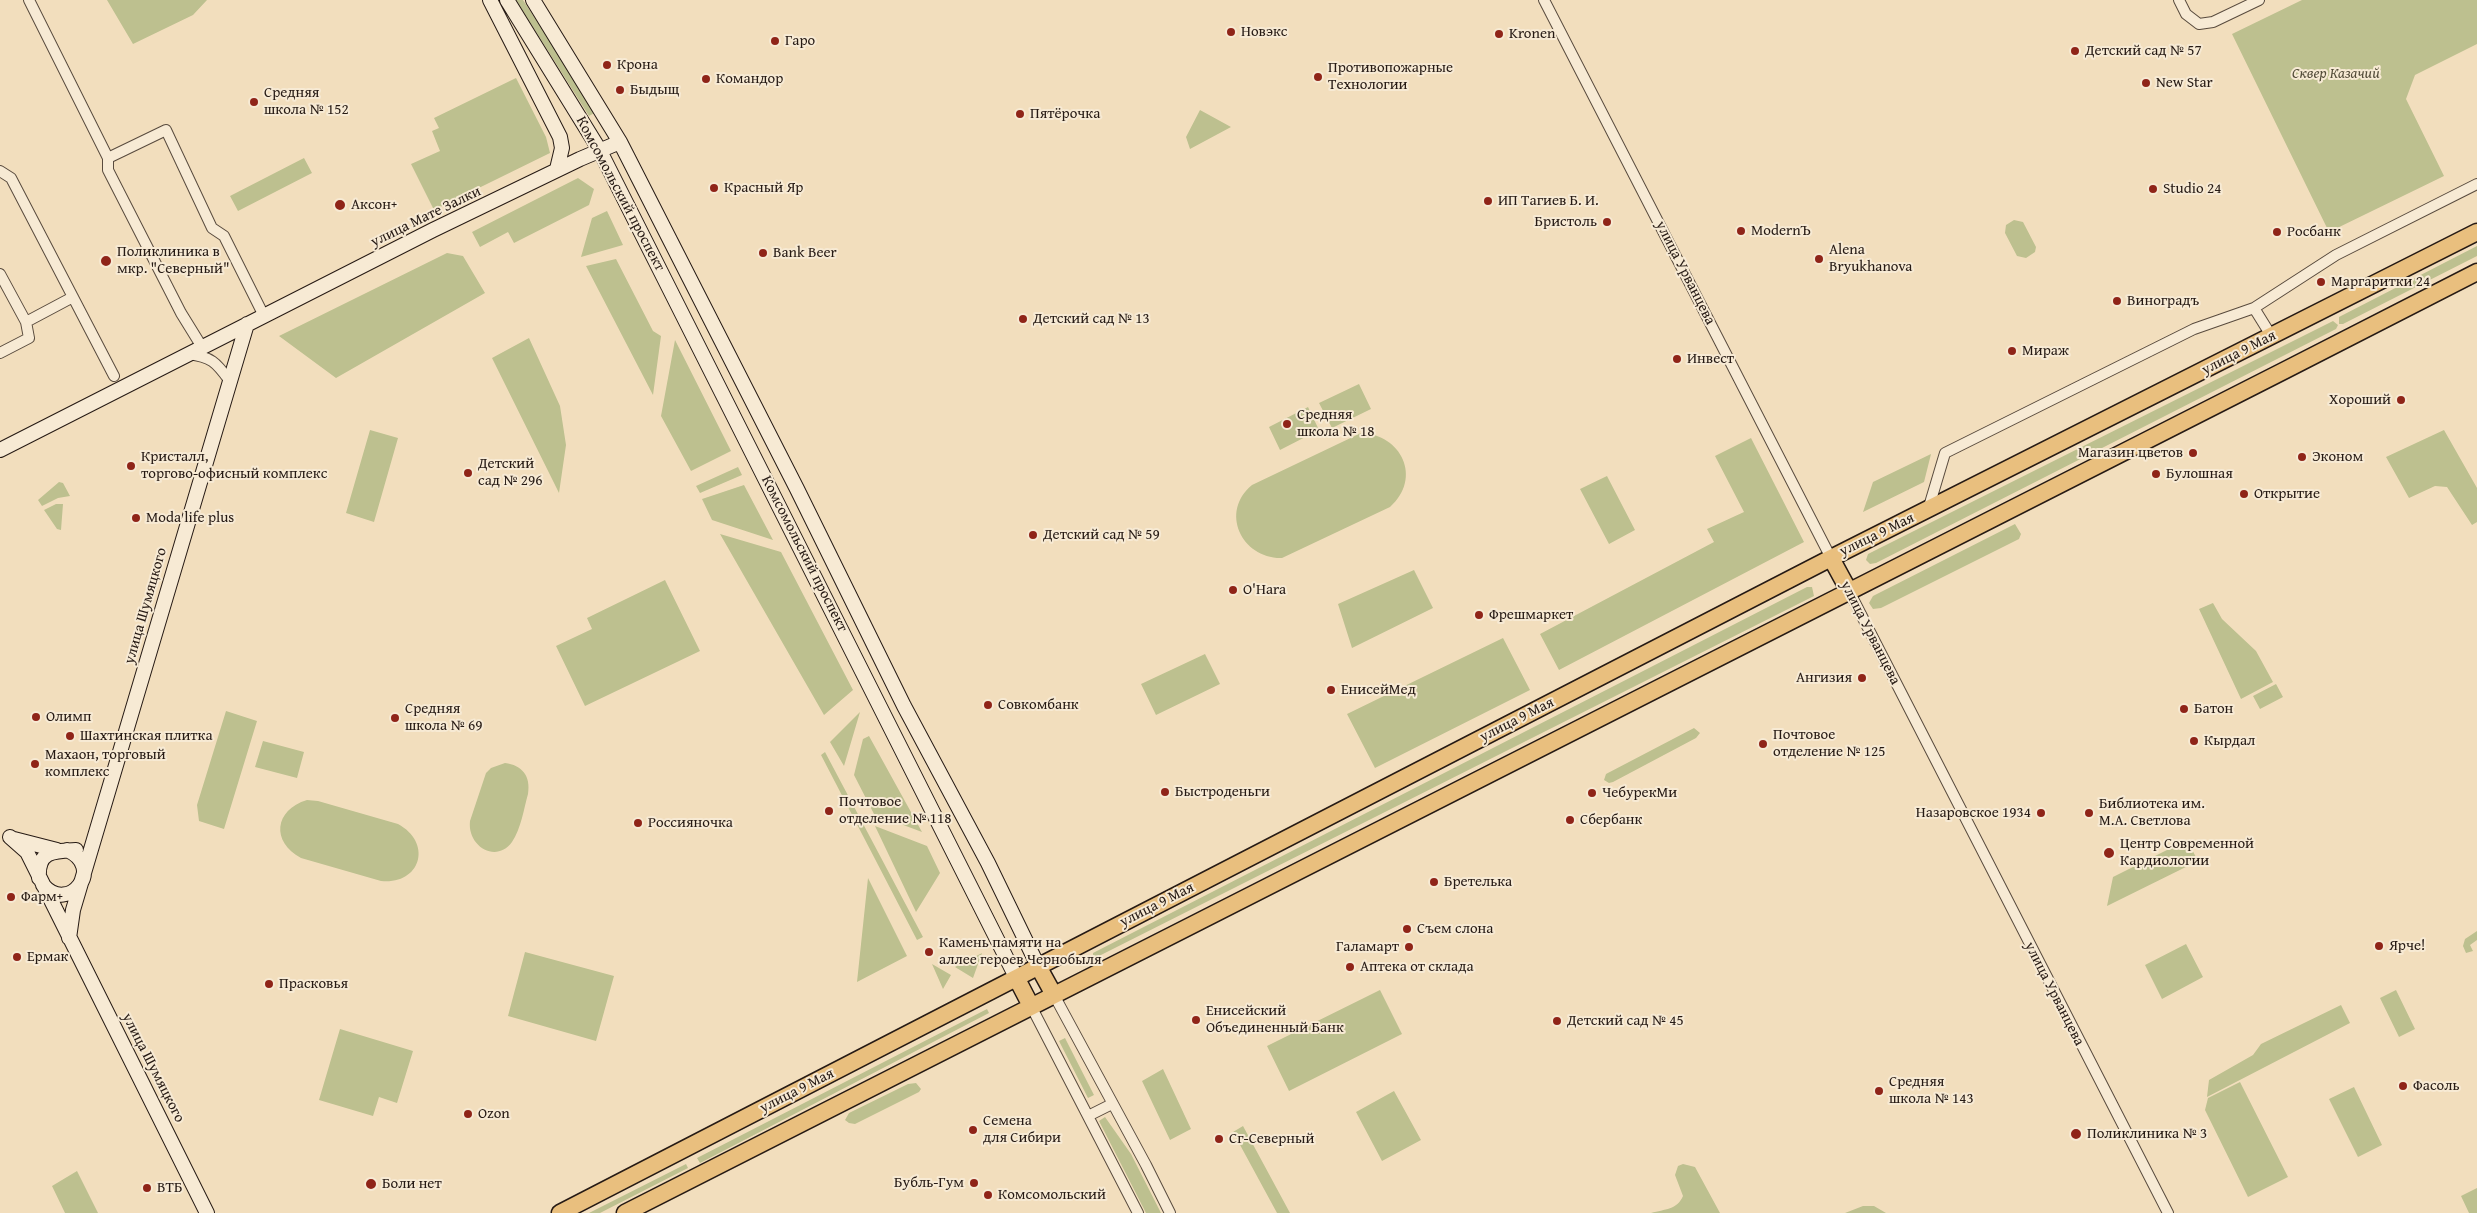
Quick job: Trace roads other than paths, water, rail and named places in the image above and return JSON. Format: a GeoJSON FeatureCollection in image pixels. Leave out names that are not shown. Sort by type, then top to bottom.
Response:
{"type":"FeatureCollection","features":[{"type":"Feature","properties":{"kind":"main road"},"geometry":{"type":"LineString","coordinates":[[490,0],[560,137],[562,148],[557,170]]}},
{"type":"Feature","properties":{"kind":"main road","name":"Комсомольский проспект"},"geometry":{"type":"LineString","coordinates":[[507,0],[600,150],[1031,1006]]}},
{"type":"Feature","properties":{"kind":"main road","name":"Комсомольский проспект"},"geometry":{"type":"LineString","coordinates":[[533,0],[620,142],[797,489],[904,706],[988,863],[1054,995]]}},
{"type":"Feature","properties":{"kind":"main road","name":"улица Мате Залки"},"geometry":{"type":"LineString","coordinates":[[0,450],[247,324],[557,170],[620,142]]}},
{"type":"Feature","properties":{"kind":"main road","name":"улица 9 Мая"},"geometry":{"type":"LineString","coordinates":[[560,1213],[1831,558],[2477,232]]}},
{"type":"Feature","properties":{"kind":"main road","name":"улица 9 Мая"},"geometry":{"type":"LineString","coordinates":[[625,1213],[2477,272]]}},
{"type":"Feature","properties":{"kind":"main road"},"geometry":{"type":"LineString","coordinates":[[229,380],[247,324]]}},
{"type":"Feature","properties":{"kind":"main road","name":"улица Шумяцкого"},"geometry":{"type":"LineString","coordinates":[[69,938],[73,910],[95,841],[229,380]]}},
{"type":"Feature","properties":{"kind":"main road"},"geometry":{"type":"LineString","coordinates":[[777,500],[797,489]]}},
{"type":"Feature","properties":{"kind":"main road","name":"улица Урванцева"},"geometry":{"type":"LineString","coordinates":[[1831,558],[1849,591]]}},
{"type":"Feature","properties":{"kind":"main road"},"geometry":{"type":"LineString","coordinates":[[5,834],[62,850],[81,862],[84,874],[82,881],[74,891],[60,895],[53,893],[41,881],[39,870],[44,857],[62,850],[85,847],[95,841]]}},
{"type":"Feature","properties":{"kind":"main road","name":"улица Шумяцкого"},"geometry":{"type":"LineString","coordinates":[[5,834],[27,852],[207,1213]]}},
{"type":"Feature","properties":{"kind":"street"},"geometry":{"type":"LineString","coordinates":[[30,0],[108,158],[108,170],[181,313],[202,347]]}},
{"type":"Feature","properties":{"kind":"street","name":"улица Урванцева"},"geometry":{"type":"LineString","coordinates":[[1544,0],[1831,558]]}},
{"type":"Feature","properties":{"kind":"street"},"geometry":{"type":"LineString","coordinates":[[2178,0],[2186,14],[2198,24],[2213,22],[2259,0]]}},
{"type":"Feature","properties":{"kind":"street"},"geometry":{"type":"LineString","coordinates":[[108,158],[166,130],[212,228],[224,236],[264,316]]}},
{"type":"Feature","properties":{"kind":"street"},"geometry":{"type":"LineString","coordinates":[[0,171],[11,178],[114,376]]}},
{"type":"Feature","properties":{"kind":"street"},"geometry":{"type":"LineString","coordinates":[[1928,510],[1944,452],[2194,330],[2254,308],[2336,255],[2477,184]]}},
{"type":"Feature","properties":{"kind":"street"},"geometry":{"type":"LineString","coordinates":[[2465,190],[2477,193]]}},
{"type":"Feature","properties":{"kind":"street"},"geometry":{"type":"LineString","coordinates":[[0,274],[26,322],[29,338],[0,353]]}},
{"type":"Feature","properties":{"kind":"street"},"geometry":{"type":"LineString","coordinates":[[26,322],[73,297]]}},
{"type":"Feature","properties":{"kind":"street"},"geometry":{"type":"LineString","coordinates":[[2254,308],[2272,337]]}},
{"type":"Feature","properties":{"kind":"street"},"geometry":{"type":"LineString","coordinates":[[188,354],[206,356],[218,365],[229,380]]}},
{"type":"Feature","properties":{"kind":"street","name":"улица Урванцева"},"geometry":{"type":"LineString","coordinates":[[1849,591],[2168,1213]]}},
{"type":"Feature","properties":{"kind":"street","name":"Комсомольский проспект"},"geometry":{"type":"LineString","coordinates":[[1054,995],[1170,1213]]}},
{"type":"Feature","properties":{"kind":"street","name":"Комсомольский проспект"},"geometry":{"type":"LineString","coordinates":[[1031,1006],[1090,1115],[1138,1213]]}},
{"type":"Feature","properties":{"kind":"street"},"geometry":{"type":"LineString","coordinates":[[1090,1115],[1112,1104]]}},
{"type":"Feature","properties":{"kind":"place","name":"Новэкс"},"geometry":{"type":"Point","coordinates":[1231,32]}},
{"type":"Feature","properties":{"kind":"place","name":"Kronen"},"geometry":{"type":"Point","coordinates":[1499,34]}},
{"type":"Feature","properties":{"kind":"place","name":"Гаро"},"geometry":{"type":"Point","coordinates":[775,41]}},
{"type":"Feature","properties":{"kind":"place","name":"Детский сад № 57"},"geometry":{"type":"Point","coordinates":[2075,51]}},
{"type":"Feature","properties":{"kind":"place","name":"Крона"},"geometry":{"type":"Point","coordinates":[607,65]}},
{"type":"Feature","properties":{"kind":"place","name":"Противопожарные Технологии"},"geometry":{"type":"Point","coordinates":[1318,77]}},
{"type":"Feature","properties":{"kind":"place","name":"Командор"},"geometry":{"type":"Point","coordinates":[706,79]}},
{"type":"Feature","properties":{"kind":"place","name":"New Star"},"geometry":{"type":"Point","coordinates":[2146,83]}},
{"type":"Feature","properties":{"kind":"place","name":"Быдыщ"},"geometry":{"type":"Point","coordinates":[620,90]}},
{"type":"Feature","properties":{"kind":"place","name":"Средняя школа № 152"},"geometry":{"type":"Point","coordinates":[254,102]}},
{"type":"Feature","properties":{"kind":"place","name":"Пятёрочка"},"geometry":{"type":"Point","coordinates":[1020,114]}},
{"type":"Feature","properties":{"kind":"place","name":"Красный Яр"},"geometry":{"type":"Point","coordinates":[714,188]}},
{"type":"Feature","properties":{"kind":"place","name":"Studio 24"},"geometry":{"type":"Point","coordinates":[2153,189]}},
{"type":"Feature","properties":{"kind":"place","name":"ИП Тагиев Б. И."},"geometry":{"type":"Point","coordinates":[1488,201]}},
{"type":"Feature","properties":{"kind":"place","name":"Аксон+"},"geometry":{"type":"Point","coordinates":[340,205]}},
{"type":"Feature","properties":{"kind":"place","name":"Бристоль"},"geometry":{"type":"Point","coordinates":[1607,222]}},
{"type":"Feature","properties":{"kind":"place","name":"ModernЪ"},"geometry":{"type":"Point","coordinates":[1741,231]}},
{"type":"Feature","properties":{"kind":"place","name":"Росбанк"},"geometry":{"type":"Point","coordinates":[2277,232]}},
{"type":"Feature","properties":{"kind":"place","name":"Bank Beer"},"geometry":{"type":"Point","coordinates":[763,253]}},
{"type":"Feature","properties":{"kind":"place","name":"Alena Bryukhanova"},"geometry":{"type":"Point","coordinates":[1819,259]}},
{"type":"Feature","properties":{"kind":"place","name":"Поликлиника в мкр. \"Северный\""},"geometry":{"type":"Point","coordinates":[106,261]}},
{"type":"Feature","properties":{"kind":"place","name":"Маргаритки 24"},"geometry":{"type":"Point","coordinates":[2321,282]}},
{"type":"Feature","properties":{"kind":"place","name":"Виноградъ"},"geometry":{"type":"Point","coordinates":[2117,301]}},
{"type":"Feature","properties":{"kind":"place","name":"Детский сад № 13"},"geometry":{"type":"Point","coordinates":[1023,319]}},
{"type":"Feature","properties":{"kind":"place","name":"Мираж"},"geometry":{"type":"Point","coordinates":[2012,351]}},
{"type":"Feature","properties":{"kind":"place","name":"Инвест"},"geometry":{"type":"Point","coordinates":[1677,359]}},
{"type":"Feature","properties":{"kind":"place","name":"Хороший"},"geometry":{"type":"Point","coordinates":[2401,400]}},
{"type":"Feature","properties":{"kind":"place","name":"Средняя школа № 18"},"geometry":{"type":"Point","coordinates":[1287,424]}},
{"type":"Feature","properties":{"kind":"place","name":"Магазин цветов"},"geometry":{"type":"Point","coordinates":[2193,453]}},
{"type":"Feature","properties":{"kind":"place","name":"Эконом"},"geometry":{"type":"Point","coordinates":[2302,457]}},
{"type":"Feature","properties":{"kind":"place","name":"Кристалл, торгово-офисный комплекс"},"geometry":{"type":"Point","coordinates":[131,466]}},
{"type":"Feature","properties":{"kind":"place","name":"Детский сад № 296"},"geometry":{"type":"Point","coordinates":[468,473]}},
{"type":"Feature","properties":{"kind":"place","name":"Булошная"},"geometry":{"type":"Point","coordinates":[2156,474]}},
{"type":"Feature","properties":{"kind":"place","name":"Открытие"},"geometry":{"type":"Point","coordinates":[2244,494]}},
{"type":"Feature","properties":{"kind":"place","name":"Moda life plus"},"geometry":{"type":"Point","coordinates":[136,518]}},
{"type":"Feature","properties":{"kind":"place","name":"Детский сад № 59"},"geometry":{"type":"Point","coordinates":[1033,535]}},
{"type":"Feature","properties":{"kind":"place","name":"O'Hara"},"geometry":{"type":"Point","coordinates":[1233,590]}},
{"type":"Feature","properties":{"kind":"place","name":"Фрешмаркет"},"geometry":{"type":"Point","coordinates":[1479,615]}},
{"type":"Feature","properties":{"kind":"place","name":"Ангизия"},"geometry":{"type":"Point","coordinates":[1862,678]}},
{"type":"Feature","properties":{"kind":"place","name":"ЕнисейМед"},"geometry":{"type":"Point","coordinates":[1331,690]}},
{"type":"Feature","properties":{"kind":"place","name":"Совкомбанк"},"geometry":{"type":"Point","coordinates":[988,705]}},
{"type":"Feature","properties":{"kind":"place","name":"Батон"},"geometry":{"type":"Point","coordinates":[2184,709]}},
{"type":"Feature","properties":{"kind":"place","name":"Олимп"},"geometry":{"type":"Point","coordinates":[36,717]}},
{"type":"Feature","properties":{"kind":"place","name":"Средняя школа № 69"},"geometry":{"type":"Point","coordinates":[395,718]}},
{"type":"Feature","properties":{"kind":"place","name":"Шахтинская плитка"},"geometry":{"type":"Point","coordinates":[70,736]}},
{"type":"Feature","properties":{"kind":"place","name":"Кырдал"},"geometry":{"type":"Point","coordinates":[2194,741]}},
{"type":"Feature","properties":{"kind":"place","name":"Почтовое отделение № 125"},"geometry":{"type":"Point","coordinates":[1763,744]}},
{"type":"Feature","properties":{"kind":"place","name":"Махаон, торговый комплекс"},"geometry":{"type":"Point","coordinates":[35,764]}},
{"type":"Feature","properties":{"kind":"place","name":"Быстроденьги"},"geometry":{"type":"Point","coordinates":[1165,792]}},
{"type":"Feature","properties":{"kind":"place","name":"ЧебурекМи"},"geometry":{"type":"Point","coordinates":[1592,793]}},
{"type":"Feature","properties":{"kind":"place","name":"Почтовое отделение № 118"},"geometry":{"type":"Point","coordinates":[829,811]}},
{"type":"Feature","properties":{"kind":"place","name":"Назаровское 1934"},"geometry":{"type":"Point","coordinates":[2041,813]}},
{"type":"Feature","properties":{"kind":"place","name":"Библиотека им. М.А. Светлова"},"geometry":{"type":"Point","coordinates":[2089,813]}},
{"type":"Feature","properties":{"kind":"place","name":"Сбербанк"},"geometry":{"type":"Point","coordinates":[1570,820]}},
{"type":"Feature","properties":{"kind":"place","name":"Россияночка"},"geometry":{"type":"Point","coordinates":[638,823]}},
{"type":"Feature","properties":{"kind":"place","name":"Центр Современной Кардиологии"},"geometry":{"type":"Point","coordinates":[2109,853]}},
{"type":"Feature","properties":{"kind":"place","name":"Бретелька"},"geometry":{"type":"Point","coordinates":[1434,882]}},
{"type":"Feature","properties":{"kind":"place","name":"Фарм+"},"geometry":{"type":"Point","coordinates":[11,897]}},
{"type":"Feature","properties":{"kind":"place","name":"Съем слона"},"geometry":{"type":"Point","coordinates":[1407,929]}},
{"type":"Feature","properties":{"kind":"place","name":"Ярче!"},"geometry":{"type":"Point","coordinates":[2379,946]}},
{"type":"Feature","properties":{"kind":"place","name":"Галамарт"},"geometry":{"type":"Point","coordinates":[1409,947]}},
{"type":"Feature","properties":{"kind":"place","name":"Камень памяти на аллее героев Чернобыля"},"geometry":{"type":"Point","coordinates":[929,952]}},
{"type":"Feature","properties":{"kind":"place","name":"Ермак"},"geometry":{"type":"Point","coordinates":[17,957]}},
{"type":"Feature","properties":{"kind":"place","name":"Аптека от склада"},"geometry":{"type":"Point","coordinates":[1350,967]}},
{"type":"Feature","properties":{"kind":"place","name":"Прасковья"},"geometry":{"type":"Point","coordinates":[269,984]}},
{"type":"Feature","properties":{"kind":"place","name":"Енисейский Объединенный Банк"},"geometry":{"type":"Point","coordinates":[1196,1020]}},
{"type":"Feature","properties":{"kind":"place","name":"Детский сад № 45"},"geometry":{"type":"Point","coordinates":[1557,1021]}},
{"type":"Feature","properties":{"kind":"place","name":"Фасоль"},"geometry":{"type":"Point","coordinates":[2403,1086]}},
{"type":"Feature","properties":{"kind":"place","name":"Средняя школа № 143"},"geometry":{"type":"Point","coordinates":[1879,1091]}},
{"type":"Feature","properties":{"kind":"place","name":"Ozon"},"geometry":{"type":"Point","coordinates":[468,1114]}},
{"type":"Feature","properties":{"kind":"place","name":"Семена для Сибири"},"geometry":{"type":"Point","coordinates":[973,1130]}},
{"type":"Feature","properties":{"kind":"place","name":"Поликлиника № 3"},"geometry":{"type":"Point","coordinates":[2076,1134]}},
{"type":"Feature","properties":{"kind":"place","name":"Сг-Северный"},"geometry":{"type":"Point","coordinates":[1219,1139]}},
{"type":"Feature","properties":{"kind":"place","name":"Бубль-Гум"},"geometry":{"type":"Point","coordinates":[974,1183]}},
{"type":"Feature","properties":{"kind":"place","name":"Боли нет"},"geometry":{"type":"Point","coordinates":[371,1184]}},
{"type":"Feature","properties":{"kind":"place","name":"ВТБ"},"geometry":{"type":"Point","coordinates":[147,1188]}},
{"type":"Feature","properties":{"kind":"place","name":"Комсомольский"},"geometry":{"type":"Point","coordinates":[988,1195]}},
{"type":"Feature","properties":{"kind":"park label","name":"Сквер Казачий"},"geometry":{"type":"Point","coordinates":[2336,74]}}]}
